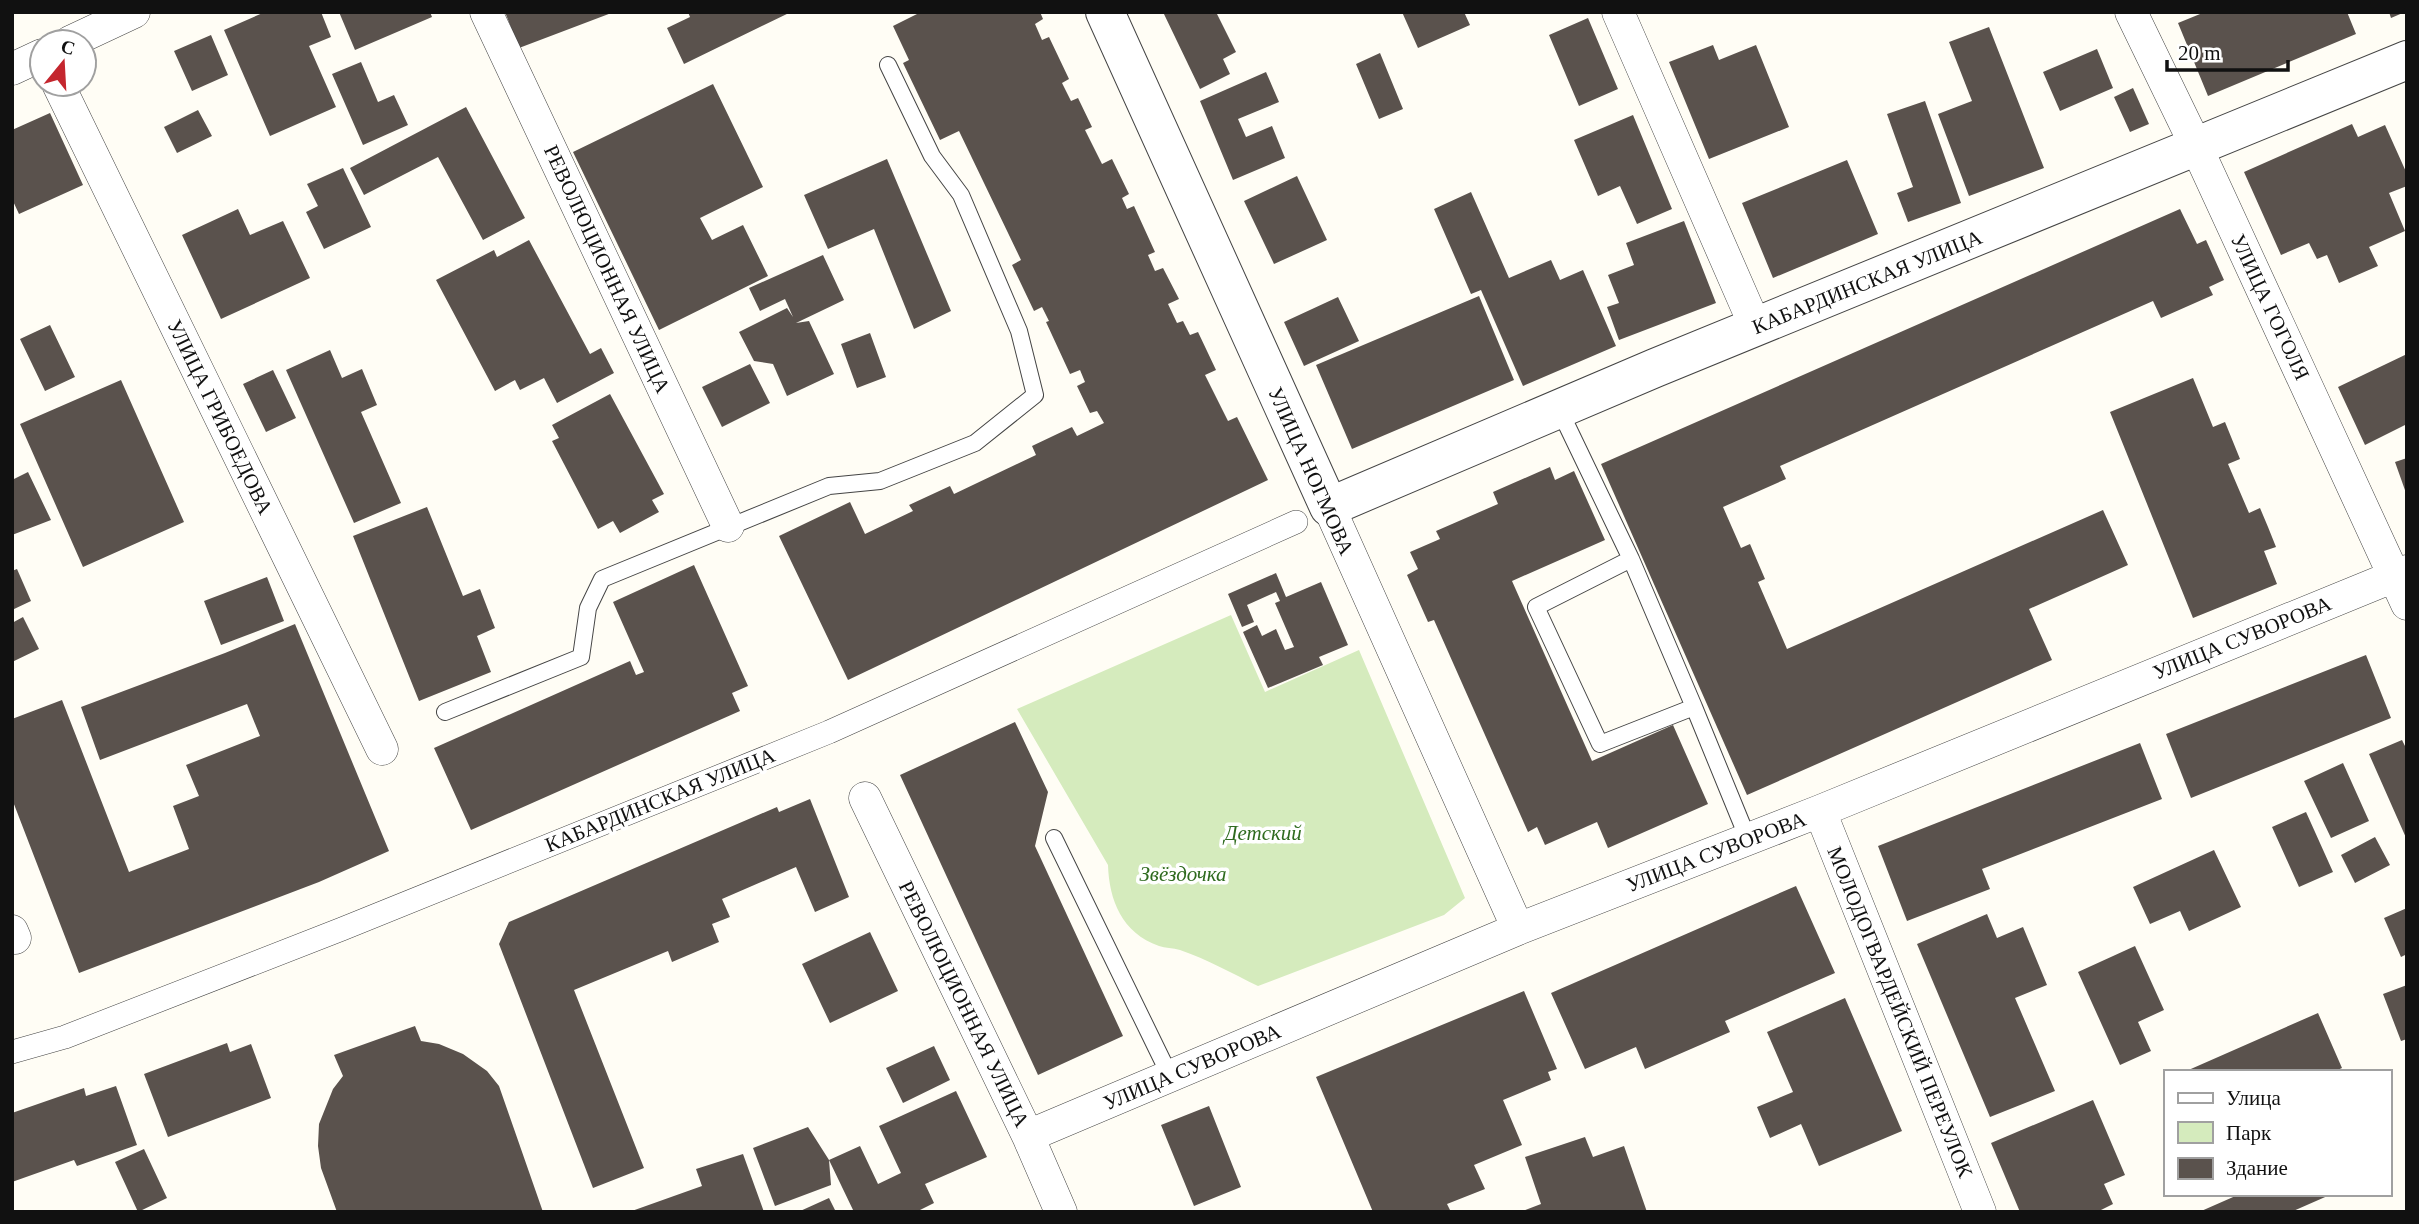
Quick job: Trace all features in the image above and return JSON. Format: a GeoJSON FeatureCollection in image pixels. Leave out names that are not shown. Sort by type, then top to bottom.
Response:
{"type":"FeatureCollection","features":[{"type":"Feature","properties":{"kind":"street"},"geometry":{"type":"LineString","coordinates":[[98,29],[134,12]]}},
{"type":"Feature","properties":{"kind":"street","name":"РЕВОЛЮЦИОННАЯ УЛИЦА"},"geometry":{"type":"LineString","coordinates":[[485,12],[728,526]]}},
{"type":"Feature","properties":{"kind":"street","name":"УЛИЦА НОГМОВА"},"geometry":{"type":"LineString","coordinates":[[1105,12],[1312,514],[1344,545],[1518,929]]}},
{"type":"Feature","properties":{"kind":"street"},"geometry":{"type":"LineString","coordinates":[[1618,12],[1756,328]]}},
{"type":"Feature","properties":{"kind":"street","name":"УЛИЦА ГОГОЛЯ"},"geometry":{"type":"LineString","coordinates":[[2131,12],[2403,583]]}},
{"type":"Feature","properties":{"kind":"street","name":"КАБАРДИНСКАЯ УЛИЦА"},"geometry":{"type":"LineString","coordinates":[[12,1052],[65,1037],[342,929],[829,732],[1370,487],[2407,60]]}},
{"type":"Feature","properties":{"kind":"street"},"geometry":{"type":"LineString","coordinates":[[12,69],[28,62]]}},
{"type":"Feature","properties":{"kind":"street","name":"УЛИЦА ГРИБОЕДОВА"},"geometry":{"type":"LineString","coordinates":[[65,98],[382,749]]}},
{"type":"Feature","properties":{"kind":"street","name":"УЛИЦА СУВОРОВА"},"geometry":{"type":"LineString","coordinates":[[1028,1136],[1518,929],[2403,583]]}},
{"type":"Feature","properties":{"kind":"street","name":"РЕВОЛЮЦИОННАЯ УЛИЦА"},"geometry":{"type":"LineString","coordinates":[[865,798],[1028,1136],[1061,1212]]}},
{"type":"Feature","properties":{"kind":"street","name":"МОЛОДОГВАРДЕЙСКИЙ ПЕРЕУЛОК"},"geometry":{"type":"LineString","coordinates":[[1819,811],[1980,1212]]}},
{"type":"Feature","properties":{"kind":"lane"},"geometry":{"type":"LineString","coordinates":[[444,712],[581,657],[588,608],[602,579],[829,486],[880,481],[975,443],[1035,395],[1019,331],[961,195],[932,156],[888,65]]}},
{"type":"Feature","properties":{"kind":"lane"},"geometry":{"type":"LineString","coordinates":[[1559,409],[1631,559],[1748,839]]}},
{"type":"Feature","properties":{"kind":"lane"},"geometry":{"type":"LineString","coordinates":[[1631,559],[1536,607],[1600,744],[1693,707]]}},
{"type":"Feature","properties":{"kind":"lane"},"geometry":{"type":"LineString","coordinates":[[1054,838],[1170,1076]]}},
{"type":"Feature","properties":{"kind":"green space","name":"Детский"},"geometry":{"type":"Polygon","coordinates":[[[1231,615],[1265,692],[1359,650],[1465,898],[1444,915],[1258,986],[1210,962],[1146,940],[1127,924],[1111,891],[1108,865],[1017,709],[1231,615]]]}},
{"type":"Feature","properties":{"kind":"building"},"geometry":{"type":"Polygon","coordinates":[[[265,12],[321,12],[331,37],[309,46],[336,107],[270,136],[224,30],[265,12]]]}},
{"type":"Feature","properties":{"kind":"building"},"geometry":{"type":"Polygon","coordinates":[[[339,12],[430,12],[432,17],[355,50],[339,12]]]}},
{"type":"Feature","properties":{"kind":"building"},"geometry":{"type":"Polygon","coordinates":[[[505,12],[614,12],[519,48],[505,12]]]}},
{"type":"Feature","properties":{"kind":"building"},"geometry":{"type":"Polygon","coordinates":[[[688,12],[791,12],[684,64],[667,28],[690,17],[688,12]]]}},
{"type":"Feature","properties":{"kind":"building"},"geometry":{"type":"Polygon","coordinates":[[[921,12],[1040,12],[1043,19],[1035,24],[1042,40],[1049,37],[1069,79],[1062,83],[1071,101],[1078,98],[1092,127],[1085,130],[1102,164],[1112,159],[1129,194],[1122,198],[1127,209],[1134,206],[1155,252],[1148,255],[1155,271],[1163,268],[1179,299],[1168,304],[1177,323],[1183,321],[1190,335],[1198,332],[1216,370],[1205,375],[1228,421],[1237,417],[1268,480],[848,680],[779,536],[850,502],[865,534],[913,511],[909,505],[950,486],[954,494],[1036,455],[1032,446],[1072,427],[1077,436],[1104,423],[1097,411],[1090,413],[1077,386],[1085,382],[1080,370],[1070,374],[1042,307],[1034,311],[1012,265],[1021,260],[959,131],[940,140],[903,63],[909,60],[893,26],[921,12]]]}},
{"type":"Feature","properties":{"kind":"building"},"geometry":{"type":"Polygon","coordinates":[[[1163,12],[1216,12],[1236,52],[1223,59],[1230,74],[1200,89],[1163,12]]]}},
{"type":"Feature","properties":{"kind":"building"},"geometry":{"type":"Polygon","coordinates":[[[1402,12],[1464,12],[1470,25],[1418,48],[1402,12]]]}},
{"type":"Feature","properties":{"kind":"building"},"geometry":{"type":"Polygon","coordinates":[[[2205,12],[2347,12],[2356,34],[2208,96],[2178,23],[2205,12]]]}},
{"type":"Feature","properties":{"kind":"building"},"geometry":{"type":"Polygon","coordinates":[[[2389,12],[2405,12],[2391,18],[2389,12]]]}},
{"type":"Feature","properties":{"kind":"building"},"geometry":{"type":"Polygon","coordinates":[[[1588,18],[1618,89],[1579,106],[1549,35],[1588,18]]]}},
{"type":"Feature","properties":{"kind":"building"},"geometry":{"type":"Polygon","coordinates":[[[1989,27],[2044,168],[1969,196],[1938,114],[1972,101],[1949,42],[1989,27]]]}},
{"type":"Feature","properties":{"kind":"building"},"geometry":{"type":"Polygon","coordinates":[[[211,35],[228,75],[192,91],[174,51],[211,35]]]}},
{"type":"Feature","properties":{"kind":"building"},"geometry":{"type":"Polygon","coordinates":[[[1713,45],[1719,60],[1756,45],[1789,127],[1709,159],[1669,62],[1713,45]]]}},
{"type":"Feature","properties":{"kind":"building"},"geometry":{"type":"Polygon","coordinates":[[[2097,49],[2113,88],[2060,111],[2043,72],[2097,49]]]}},
{"type":"Feature","properties":{"kind":"building"},"geometry":{"type":"Polygon","coordinates":[[[1380,53],[1403,109],[1379,119],[1356,64],[1380,53]]]}},
{"type":"Feature","properties":{"kind":"building"},"geometry":{"type":"Polygon","coordinates":[[[361,62],[378,102],[394,95],[408,125],[363,145],[332,74],[361,62]]]}},
{"type":"Feature","properties":{"kind":"building"},"geometry":{"type":"Polygon","coordinates":[[[1266,72],[1279,102],[1238,119],[1246,137],[1272,126],[1285,158],[1233,180],[1200,101],[1266,72]]]}},
{"type":"Feature","properties":{"kind":"building"},"geometry":{"type":"Polygon","coordinates":[[[713,84],[763,187],[700,218],[712,240],[743,225],[768,276],[659,330],[573,152],[713,84]]]}},
{"type":"Feature","properties":{"kind":"building"},"geometry":{"type":"Polygon","coordinates":[[[2133,88],[2149,124],[2130,132],[2114,97],[2133,88]]]}},
{"type":"Feature","properties":{"kind":"building"},"geometry":{"type":"Polygon","coordinates":[[[1925,101],[1961,203],[1908,222],[1897,193],[1913,187],[1887,114],[1925,101]]]}},
{"type":"Feature","properties":{"kind":"building"},"geometry":{"type":"Polygon","coordinates":[[[466,107],[525,218],[483,240],[438,157],[364,195],[350,168],[466,107]]]}},
{"type":"Feature","properties":{"kind":"building"},"geometry":{"type":"Polygon","coordinates":[[[198,110],[212,136],[177,153],[164,127],[198,110]]]}},
{"type":"Feature","properties":{"kind":"building"},"geometry":{"type":"Polygon","coordinates":[[[50,113],[83,185],[19,214],[12,199],[12,130],[50,113]]]}},
{"type":"Feature","properties":{"kind":"building"},"geometry":{"type":"Polygon","coordinates":[[[1633,115],[1672,209],[1637,224],[1620,186],[1598,196],[1574,140],[1633,115]]]}},
{"type":"Feature","properties":{"kind":"building"},"geometry":{"type":"Polygon","coordinates":[[[2352,124],[2358,137],[2385,125],[2407,174],[2407,186],[2389,193],[2405,231],[2369,247],[2378,266],[2339,283],[2327,255],[2317,259],[2309,243],[2281,255],[2244,172],[2352,124]]]}},
{"type":"Feature","properties":{"kind":"building"},"geometry":{"type":"Polygon","coordinates":[[[887,159],[951,311],[914,329],[874,229],[828,249],[804,195],[887,159]]]}},
{"type":"Feature","properties":{"kind":"building"},"geometry":{"type":"Polygon","coordinates":[[[1847,160],[1878,234],[1773,278],[1742,203],[1847,160]]]}},
{"type":"Feature","properties":{"kind":"building"},"geometry":{"type":"Polygon","coordinates":[[[343,168],[371,227],[324,249],[306,212],[318,206],[307,184],[343,168]]]}},
{"type":"Feature","properties":{"kind":"building"},"geometry":{"type":"Polygon","coordinates":[[[1297,176],[1327,240],[1274,264],[1244,201],[1297,176]]]}},
{"type":"Feature","properties":{"kind":"building"},"geometry":{"type":"Polygon","coordinates":[[[1471,192],[1509,278],[1551,260],[1560,280],[1583,270],[1616,346],[1523,386],[1481,290],[1471,294],[1434,209],[1471,192]]]}},
{"type":"Feature","properties":{"kind":"building"},"geometry":{"type":"Polygon","coordinates":[[[238,209],[250,235],[283,221],[310,278],[221,319],[182,235],[238,209]]]}},
{"type":"Feature","properties":{"kind":"building"},"geometry":{"type":"Polygon","coordinates":[[[2180,209],[2197,244],[2206,240],[2224,280],[2209,287],[2213,295],[2161,318],[2153,301],[1780,466],[1786,479],[1723,507],[1741,548],[1750,544],[1765,579],[1758,582],[1787,649],[2103,510],[2128,565],[2029,609],[2052,660],[1747,795],[1601,464],[2180,209]]]}},
{"type":"Feature","properties":{"kind":"building"},"geometry":{"type":"Polygon","coordinates":[[[1684,221],[1716,303],[1619,340],[1607,307],[1619,303],[1608,275],[1634,265],[1626,243],[1684,221]]]}},
{"type":"Feature","properties":{"kind":"building"},"geometry":{"type":"Polygon","coordinates":[[[529,240],[590,354],[601,348],[614,373],[557,403],[544,378],[520,390],[515,380],[495,391],[436,280],[494,250],[497,257],[529,240]]]}},
{"type":"Feature","properties":{"kind":"building"},"geometry":{"type":"Polygon","coordinates":[[[823,255],[844,300],[796,323],[809,321],[834,374],[787,396],[773,364],[754,361],[739,332],[787,308],[793,317],[785,299],[760,311],[749,288],[823,255]]]}},
{"type":"Feature","properties":{"kind":"building"},"geometry":{"type":"Polygon","coordinates":[[[1479,296],[1514,380],[1352,449],[1316,365],[1479,296]]]}},
{"type":"Feature","properties":{"kind":"building"},"geometry":{"type":"Polygon","coordinates":[[[1338,297],[1359,341],[1304,366],[1284,322],[1338,297]]]}},
{"type":"Feature","properties":{"kind":"building"},"geometry":{"type":"Polygon","coordinates":[[[50,325],[75,377],[45,391],[20,339],[50,325]]]}},
{"type":"Feature","properties":{"kind":"building"},"geometry":{"type":"Polygon","coordinates":[[[870,333],[886,377],[857,388],[841,344],[870,333]]]}},
{"type":"Feature","properties":{"kind":"building"},"geometry":{"type":"Polygon","coordinates":[[[330,350],[342,378],[362,369],[377,405],[361,412],[401,503],[354,523],[286,370],[330,350]]]}},
{"type":"Feature","properties":{"kind":"building"},"geometry":{"type":"Polygon","coordinates":[[[2407,354],[2407,424],[2365,445],[2338,387],[2407,354]]]}},
{"type":"Feature","properties":{"kind":"building"},"geometry":{"type":"Polygon","coordinates":[[[750,364],[770,403],[722,427],[702,387],[750,364]]]}},
{"type":"Feature","properties":{"kind":"building"},"geometry":{"type":"Polygon","coordinates":[[[273,370],[296,418],[266,432],[243,384],[273,370]]]}},
{"type":"Feature","properties":{"kind":"building"},"geometry":{"type":"Polygon","coordinates":[[[2193,378],[2213,427],[2225,422],[2240,459],[2228,464],[2249,513],[2260,508],[2268,527],[2276,547],[2264,551],[2277,584],[2193,618],[2110,412],[2193,378]]]}},
{"type":"Feature","properties":{"kind":"building"},"geometry":{"type":"Polygon","coordinates":[[[121,380],[184,522],[83,567],[20,424],[121,380]]]}},
{"type":"Feature","properties":{"kind":"building"},"geometry":{"type":"Polygon","coordinates":[[[610,394],[664,494],[652,500],[659,512],[620,533],[613,521],[598,529],[552,441],[559,438],[552,425],[610,394]]]}},
{"type":"Feature","properties":{"kind":"building"},"geometry":{"type":"Polygon","coordinates":[[[2407,458],[2407,493],[2406,493],[2395,462],[2407,458]]]}},
{"type":"Feature","properties":{"kind":"building"},"geometry":{"type":"Polygon","coordinates":[[[1550,467],[1555,480],[1574,471],[1605,540],[1512,581],[1592,761],[1673,725],[1708,804],[1608,848],[1597,822],[1545,845],[1537,827],[1528,832],[1434,620],[1428,622],[1407,575],[1418,569],[1410,552],[1440,539],[1436,531],[1498,504],[1493,492],[1550,467]]]}},
{"type":"Feature","properties":{"kind":"building"},"geometry":{"type":"Polygon","coordinates":[[[28,472],[51,520],[12,535],[12,480],[28,472]]]}},
{"type":"Feature","properties":{"kind":"building"},"geometry":{"type":"Polygon","coordinates":[[[427,507],[463,596],[480,589],[495,628],[477,636],[491,672],[419,701],[353,536],[427,507]]]}},
{"type":"Feature","properties":{"kind":"building"},"geometry":{"type":"Polygon","coordinates":[[[694,565],[748,686],[732,693],[740,711],[471,830],[434,748],[630,661],[636,675],[644,672],[613,602],[694,565]]]}},
{"type":"Feature","properties":{"kind":"building"},"geometry":{"type":"Polygon","coordinates":[[[17,569],[31,601],[12,610],[12,571],[17,569]]]}},
{"type":"Feature","properties":{"kind":"building"},"geometry":{"type":"Polygon","coordinates":[[[1276,573],[1286,597],[1321,582],[1348,645],[1319,657],[1323,665],[1268,688],[1243,632],[1257,625],[1262,636],[1276,629],[1285,650],[1294,647],[1275,603],[1280,601],[1276,592],[1247,605],[1254,622],[1242,627],[1228,594],[1276,573]]]}},
{"type":"Feature","properties":{"kind":"building"},"geometry":{"type":"Polygon","coordinates":[[[267,577],[284,621],[221,645],[204,601],[267,577]]]}},
{"type":"Feature","properties":{"kind":"building"},"geometry":{"type":"Polygon","coordinates":[[[23,617],[39,649],[12,662],[12,623],[23,617]]]}},
{"type":"Feature","properties":{"kind":"building"},"geometry":{"type":"Polygon","coordinates":[[[295,624],[389,851],[319,882],[79,973],[12,799],[12,719],[62,700],[129,872],[189,849],[173,806],[199,796],[186,765],[260,736],[247,704],[100,760],[81,707],[295,624]]]}},
{"type":"Feature","properties":{"kind":"building"},"geometry":{"type":"Polygon","coordinates":[[[2366,655],[2391,718],[2191,798],[2166,734],[2366,655]]]}},
{"type":"Feature","properties":{"kind":"building"},"geometry":{"type":"Polygon","coordinates":[[[1015,722],[1048,792],[1035,846],[1123,1036],[1038,1075],[900,775],[1015,722]]]}},
{"type":"Feature","properties":{"kind":"building"},"geometry":{"type":"Polygon","coordinates":[[[2402,740],[2407,750],[2407,840],[2369,754],[2402,740]]]}},
{"type":"Feature","properties":{"kind":"building"},"geometry":{"type":"Polygon","coordinates":[[[2140,743],[2162,799],[1982,869],[1990,889],[1907,921],[1878,846],[2140,743]]]}},
{"type":"Feature","properties":{"kind":"building"},"geometry":{"type":"Polygon","coordinates":[[[2343,763],[2369,821],[2331,838],[2304,781],[2343,763]]]}},
{"type":"Feature","properties":{"kind":"building"},"geometry":{"type":"Polygon","coordinates":[[[810,799],[849,897],[815,912],[796,867],[722,899],[730,917],[712,924],[719,942],[672,962],[668,951],[574,990],[644,1168],[593,1188],[499,944],[509,922],[777,807],[779,812],[810,799]]]}},
{"type":"Feature","properties":{"kind":"building"},"geometry":{"type":"Polygon","coordinates":[[[2306,812],[2333,872],[2299,887],[2272,827],[2306,812]]]}},
{"type":"Feature","properties":{"kind":"building"},"geometry":{"type":"Polygon","coordinates":[[[2375,837],[2390,865],[2355,883],[2341,855],[2375,837]]]}},
{"type":"Feature","properties":{"kind":"building"},"geometry":{"type":"Polygon","coordinates":[[[2214,850],[2241,907],[2189,931],[2180,911],[2150,924],[2133,887],[2214,850]]]}},
{"type":"Feature","properties":{"kind":"building"},"geometry":{"type":"Polygon","coordinates":[[[1796,886],[1835,973],[1725,1021],[1730,1032],[1645,1069],[1636,1047],[1585,1069],[1551,993],[1796,886]]]}},
{"type":"Feature","properties":{"kind":"building"},"geometry":{"type":"Polygon","coordinates":[[[2407,908],[2407,954],[2401,957],[2384,918],[2407,908]]]}},
{"type":"Feature","properties":{"kind":"building"},"geometry":{"type":"Polygon","coordinates":[[[1987,914],[1997,938],[2023,927],[2047,985],[2015,998],[2055,1091],[1990,1117],[1917,944],[1987,914]]]}},
{"type":"Feature","properties":{"kind":"building"},"geometry":{"type":"Polygon","coordinates":[[[870,932],[898,991],[830,1023],[802,964],[870,932]]]}},
{"type":"Feature","properties":{"kind":"building"},"geometry":{"type":"Polygon","coordinates":[[[2135,946],[2164,1010],[2138,1022],[2151,1051],[2120,1065],[2078,972],[2135,946]]]}},
{"type":"Feature","properties":{"kind":"building"},"geometry":{"type":"Polygon","coordinates":[[[2407,985],[2407,1039],[2401,1041],[2383,994],[2407,985]]]}},
{"type":"Feature","properties":{"kind":"building"},"geometry":{"type":"Polygon","coordinates":[[[1524,991],[1557,1069],[1548,1072],[1551,1080],[1503,1100],[1522,1145],[1474,1165],[1485,1189],[1447,1204],[1451,1212],[1373,1212],[1316,1077],[1524,991]]]}},
{"type":"Feature","properties":{"kind":"building"},"geometry":{"type":"Polygon","coordinates":[[[1845,998],[1902,1131],[1819,1166],[1801,1124],[1770,1138],[1757,1107],[1793,1092],[1767,1032],[1845,998]]]}},
{"type":"Feature","properties":{"kind":"building"},"geometry":{"type":"Polygon","coordinates":[[[2318,1013],[2342,1068],[2338,1070],[2189,1070],[2318,1013]]]}},
{"type":"Feature","properties":{"kind":"building"},"geometry":{"type":"Polygon","coordinates":[[[415,1026],[421,1041],[439,1044],[463,1054],[487,1071],[499,1086],[543,1212],[337,1212],[321,1168],[318,1146],[319,1124],[333,1089],[343,1076],[334,1055],[415,1026]]]}},
{"type":"Feature","properties":{"kind":"building"},"geometry":{"type":"Polygon","coordinates":[[[227,1043],[230,1052],[251,1044],[271,1098],[168,1137],[144,1074],[227,1043]]]}},
{"type":"Feature","properties":{"kind":"building"},"geometry":{"type":"Polygon","coordinates":[[[934,1046],[950,1080],[903,1103],[886,1068],[934,1046]]]}},
{"type":"Feature","properties":{"kind":"building"},"geometry":{"type":"Polygon","coordinates":[[[116,1086],[137,1145],[77,1166],[74,1160],[12,1182],[12,1113],[84,1088],[86,1096],[116,1086]]]}},
{"type":"Feature","properties":{"kind":"building"},"geometry":{"type":"Polygon","coordinates":[[[956,1091],[987,1157],[925,1184],[934,1203],[916,1212],[854,1212],[829,1160],[860,1146],[878,1184],[901,1173],[879,1126],[956,1091]]]}},
{"type":"Feature","properties":{"kind":"building"},"geometry":{"type":"Polygon","coordinates":[[[2093,1100],[2125,1175],[2104,1184],[2113,1204],[2097,1212],[2020,1212],[1991,1143],[2093,1100]]]}},
{"type":"Feature","properties":{"kind":"building"},"geometry":{"type":"Polygon","coordinates":[[[1209,1106],[1241,1187],[1194,1206],[1161,1125],[1209,1106]]]}},
{"type":"Feature","properties":{"kind":"building"},"geometry":{"type":"Polygon","coordinates":[[[808,1127],[829,1160],[831,1185],[775,1206],[753,1148],[808,1127]]]}},
{"type":"Feature","properties":{"kind":"building"},"geometry":{"type":"Polygon","coordinates":[[[1585,1137],[1593,1157],[1624,1146],[1647,1212],[1520,1212],[1541,1204],[1525,1157],[1585,1137]]]}},
{"type":"Feature","properties":{"kind":"building"},"geometry":{"type":"Polygon","coordinates":[[[144,1149],[167,1198],[138,1212],[115,1162],[144,1149]]]}},
{"type":"Feature","properties":{"kind":"building"},"geometry":{"type":"Polygon","coordinates":[[[743,1154],[764,1212],[629,1212],[702,1186],[696,1169],[743,1154]]]}},
{"type":"Feature","properties":{"kind":"building"},"geometry":{"type":"Polygon","coordinates":[[[2235,1196],[2327,1196],[2291,1212],[2199,1212],[2235,1196]]]}},
{"type":"Feature","properties":{"kind":"building"},"geometry":{"type":"Polygon","coordinates":[[[829,1198],[836,1212],[798,1212],[829,1198]]]}},
{"type":"Feature","properties":{"kind":"park label","name":"Звёздочка"},"geometry":{"type":"Point","coordinates":[1183,874]}}]}
